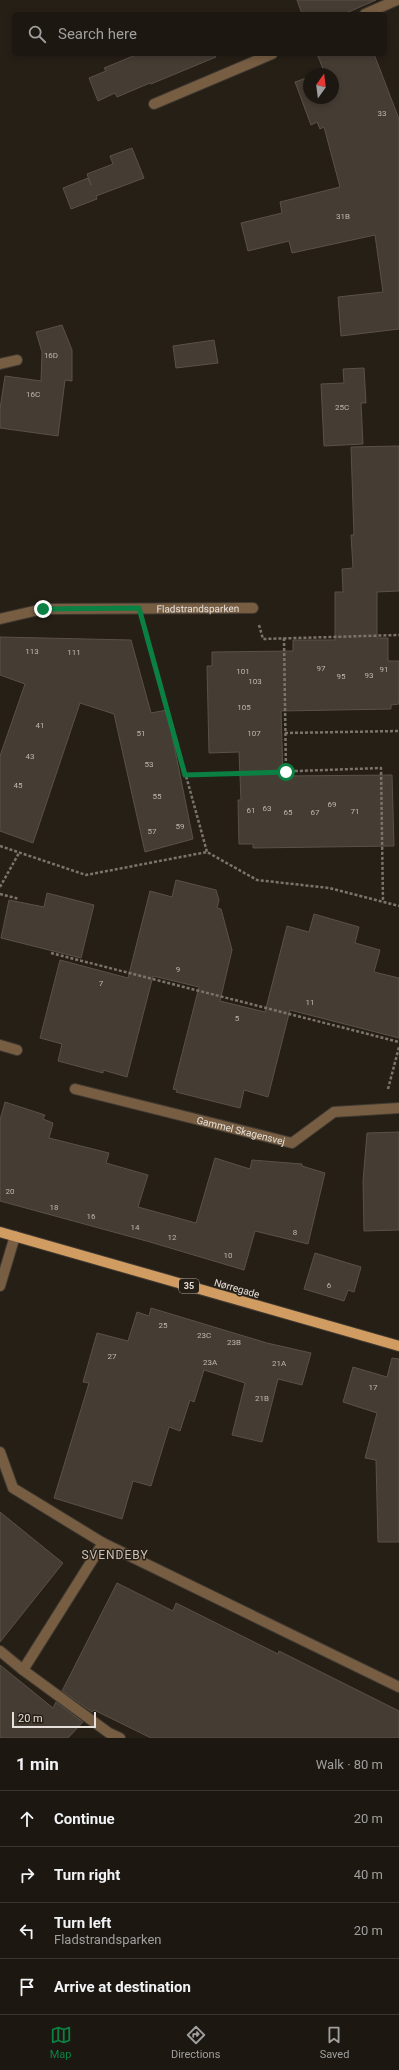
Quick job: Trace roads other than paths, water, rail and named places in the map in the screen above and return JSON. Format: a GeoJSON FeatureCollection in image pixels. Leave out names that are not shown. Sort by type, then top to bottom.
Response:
{"type":"FeatureCollection","features":[{"type":"Feature","properties":{"kind":"main road","name":"Nørregade"},"geometry":{"type":"LineString","coordinates":[[0,1232],[399,1346]]}},
{"type":"Feature","properties":{"kind":"street"},"geometry":{"type":"LineString","coordinates":[[369,12],[397,0]]}},
{"type":"Feature","properties":{"kind":"street"},"geometry":{"type":"LineString","coordinates":[[154,104],[267,56]]}},
{"type":"Feature","properties":{"kind":"street"},"geometry":{"type":"LineString","coordinates":[[0,364],[17,360]]}},
{"type":"Feature","properties":{"kind":"street","name":"Fladstrandsparken"},"geometry":{"type":"LineString","coordinates":[[0,619],[43,609],[253,608]]}},
{"type":"Feature","properties":{"kind":"street"},"geometry":{"type":"LineString","coordinates":[[0,1045],[17,1050]]}},
{"type":"Feature","properties":{"kind":"street","name":"Gammel Skagensvej"},"geometry":{"type":"LineString","coordinates":[[75,1089],[292,1143],[334,1112],[399,1108]]}},
{"type":"Feature","properties":{"kind":"street"},"geometry":{"type":"LineString","coordinates":[[0,1286],[15,1236]]}},
{"type":"Feature","properties":{"kind":"street"},"geometry":{"type":"LineString","coordinates":[[0,1452],[12,1488],[103,1543],[399,1687]]}},
{"type":"Feature","properties":{"kind":"street"},"geometry":{"type":"LineString","coordinates":[[23,1670],[103,1543]]}},
{"type":"Feature","properties":{"kind":"street"},"geometry":{"type":"LineString","coordinates":[[0,1651],[23,1670],[109,1733],[120,1738]]}},
{"type":"Feature","properties":{"kind":"district","name":"SVENDEBY"},"geometry":{"type":"Point","coordinates":[115,1555]}}]}
